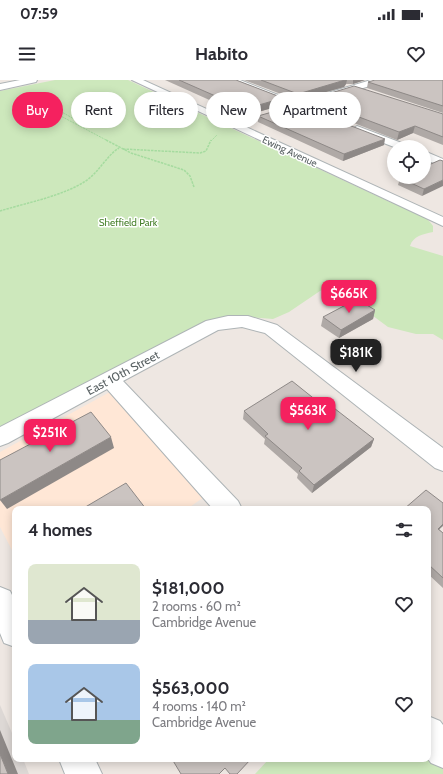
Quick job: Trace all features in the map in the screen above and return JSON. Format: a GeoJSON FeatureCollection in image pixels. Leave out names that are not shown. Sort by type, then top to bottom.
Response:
{"type":"FeatureCollection","features":[{"type":"Feature","properties":{"kind":"street"},"geometry":{"type":"LineString","coordinates":[[0,87],[33,80]]}},
{"type":"Feature","properties":{"kind":"street"},"geometry":{"type":"LineString","coordinates":[[232,80],[269,94]]}},
{"type":"Feature","properties":{"kind":"street"},"geometry":{"type":"LineString","coordinates":[[340,92],[380,80]]}},
{"type":"Feature","properties":{"kind":"street"},"geometry":{"type":"LineString","coordinates":[[142,82],[162,82]]}},
{"type":"Feature","properties":{"kind":"street","name":"Ewing Avenue"},"geometry":{"type":"LineString","coordinates":[[142,82],[206,113]]}},
{"type":"Feature","properties":{"kind":"street"},"geometry":{"type":"LineString","coordinates":[[335,82],[369,94]]}},
{"type":"Feature","properties":{"kind":"street","name":"Ewing Avenue"},"geometry":{"type":"LineString","coordinates":[[239,128],[441,220]]}},
{"type":"Feature","properties":{"kind":"street"},"geometry":{"type":"LineString","coordinates":[[354,128],[387,141]]}},
{"type":"Feature","properties":{"kind":"street"},"geometry":{"type":"LineString","coordinates":[[431,158],[443,163]]}},
{"type":"Feature","properties":{"kind":"street","name":"East 10th Street"},"geometry":{"type":"LineString","coordinates":[[0,437],[212,325],[230,321],[249,321],[271,329],[443,461]]}},
{"type":"Feature","properties":{"kind":"street"},"geometry":{"type":"LineString","coordinates":[[110,379],[226,506]]}},
{"type":"Feature","properties":{"kind":"street"},"geometry":{"type":"LineString","coordinates":[[0,601],[12,626]]}},
{"type":"Feature","properties":{"kind":"street"},"geometry":{"type":"LineString","coordinates":[[431,737],[443,751]]}},
{"type":"Feature","properties":{"kind":"street"},"geometry":{"type":"LineString","coordinates":[[78,762],[84,774]]}},
{"type":"Feature","properties":{"kind":"path"},"geometry":{"type":"LineString","coordinates":[[63,117],[120,148],[139,156],[184,170],[190,176],[194,187]]}},
{"type":"Feature","properties":{"kind":"path"},"geometry":{"type":"LineString","coordinates":[[0,211],[58,193],[84,182],[103,166],[114,150],[120,148],[200,153],[206,151],[212,139],[218,134]]}},
{"type":"Feature","properties":{"kind":"shaded area"},"geometry":{"type":"Polygon","coordinates":[[[110,392],[204,497],[191,506],[12,506],[12,550],[0,527],[0,452],[110,392]]]}},
{"type":"Feature","properties":{"kind":"shaded area"},"geometry":{"type":"Polygon","coordinates":[[[0,705],[12,733],[12,762],[24,762],[29,774],[0,774],[0,705]]]}},
{"type":"Feature","properties":{"kind":"green space","name":"Sheffield Park"},"geometry":{"type":"Polygon","coordinates":[[[55,80],[128,80],[154,92],[134,92],[134,128],[198,128],[198,113],[206,116],[206,128],[231,128],[392,203],[398,203],[415,210],[430,222],[433,226],[433,232],[416,238],[410,246],[443,256],[443,340],[433,334],[416,334],[388,327],[357,304],[336,291],[328,288],[320,291],[289,312],[273,319],[237,316],[0,430],[0,91],[55,80]]]}},
{"type":"Feature","properties":{"kind":"green space"},"geometry":{"type":"Polygon","coordinates":[[[431,760],[443,765],[443,774],[255,774],[266,762],[431,762],[431,760]]]}},
{"type":"Feature","properties":{"kind":"building"},"geometry":{"type":"Polygon","coordinates":[[[179,80],[236,80],[269,93],[269,102],[261,104],[261,92],[206,92],[179,80]]]}},
{"type":"Feature","properties":{"kind":"building"},"geometry":{"type":"Polygon","coordinates":[[[261,80],[345,80],[305,92],[293,92],[261,80]]]}},
{"type":"Feature","properties":{"kind":"building"},"geometry":{"type":"Polygon","coordinates":[[[375,80],[443,80],[443,106],[368,82],[375,80]]]}},
{"type":"Feature","properties":{"kind":"building"},"geometry":{"type":"Polygon","coordinates":[[[354,86],[443,114],[443,137],[415,126],[399,132],[361,118],[361,92],[334,92],[354,86]]]}},
{"type":"Feature","properties":{"kind":"building"},"geometry":{"type":"Polygon","coordinates":[[[269,113],[269,121],[261,117],[261,115],[269,113]]]}},
{"type":"Feature","properties":{"kind":"building"},"geometry":{"type":"Polygon","coordinates":[[[285,128],[357,128],[385,139],[344,154],[285,128]]]}},
{"type":"Feature","properties":{"kind":"building"},"geometry":{"type":"Polygon","coordinates":[[[440,160],[443,161],[443,180],[424,189],[413,184],[431,184],[431,164],[440,160]]]}},
{"type":"Feature","properties":{"kind":"building"},"geometry":{"type":"Polygon","coordinates":[[[357,299],[375,310],[341,330],[323,317],[357,299]]]}},
{"type":"Feature","properties":{"kind":"building"},"geometry":{"type":"Polygon","coordinates":[[[292,381],[317,401],[321,398],[374,439],[314,485],[299,471],[302,468],[265,436],[268,434],[244,411],[292,381]]]}},
{"type":"Feature","properties":{"kind":"building"},"geometry":{"type":"Polygon","coordinates":[[[91,412],[111,437],[0,500],[0,460],[91,412]]]}},
{"type":"Feature","properties":{"kind":"building"},"geometry":{"type":"Polygon","coordinates":[[[126,483],[144,506],[87,506],[126,483]]]}},
{"type":"Feature","properties":{"kind":"building"},"geometry":{"type":"Polygon","coordinates":[[[426,490],[443,503],[443,524],[438,529],[443,533],[443,578],[431,567],[431,506],[407,506],[426,490]]]}},
{"type":"Feature","properties":{"kind":"building"},"geometry":{"type":"Polygon","coordinates":[[[0,754],[8,774],[0,774],[0,754]]]}},
{"type":"Feature","properties":{"kind":"building"},"geometry":{"type":"Polygon","coordinates":[[[174,762],[248,762],[237,774],[230,774],[225,768],[219,774],[181,774],[174,762]]]}}]}
